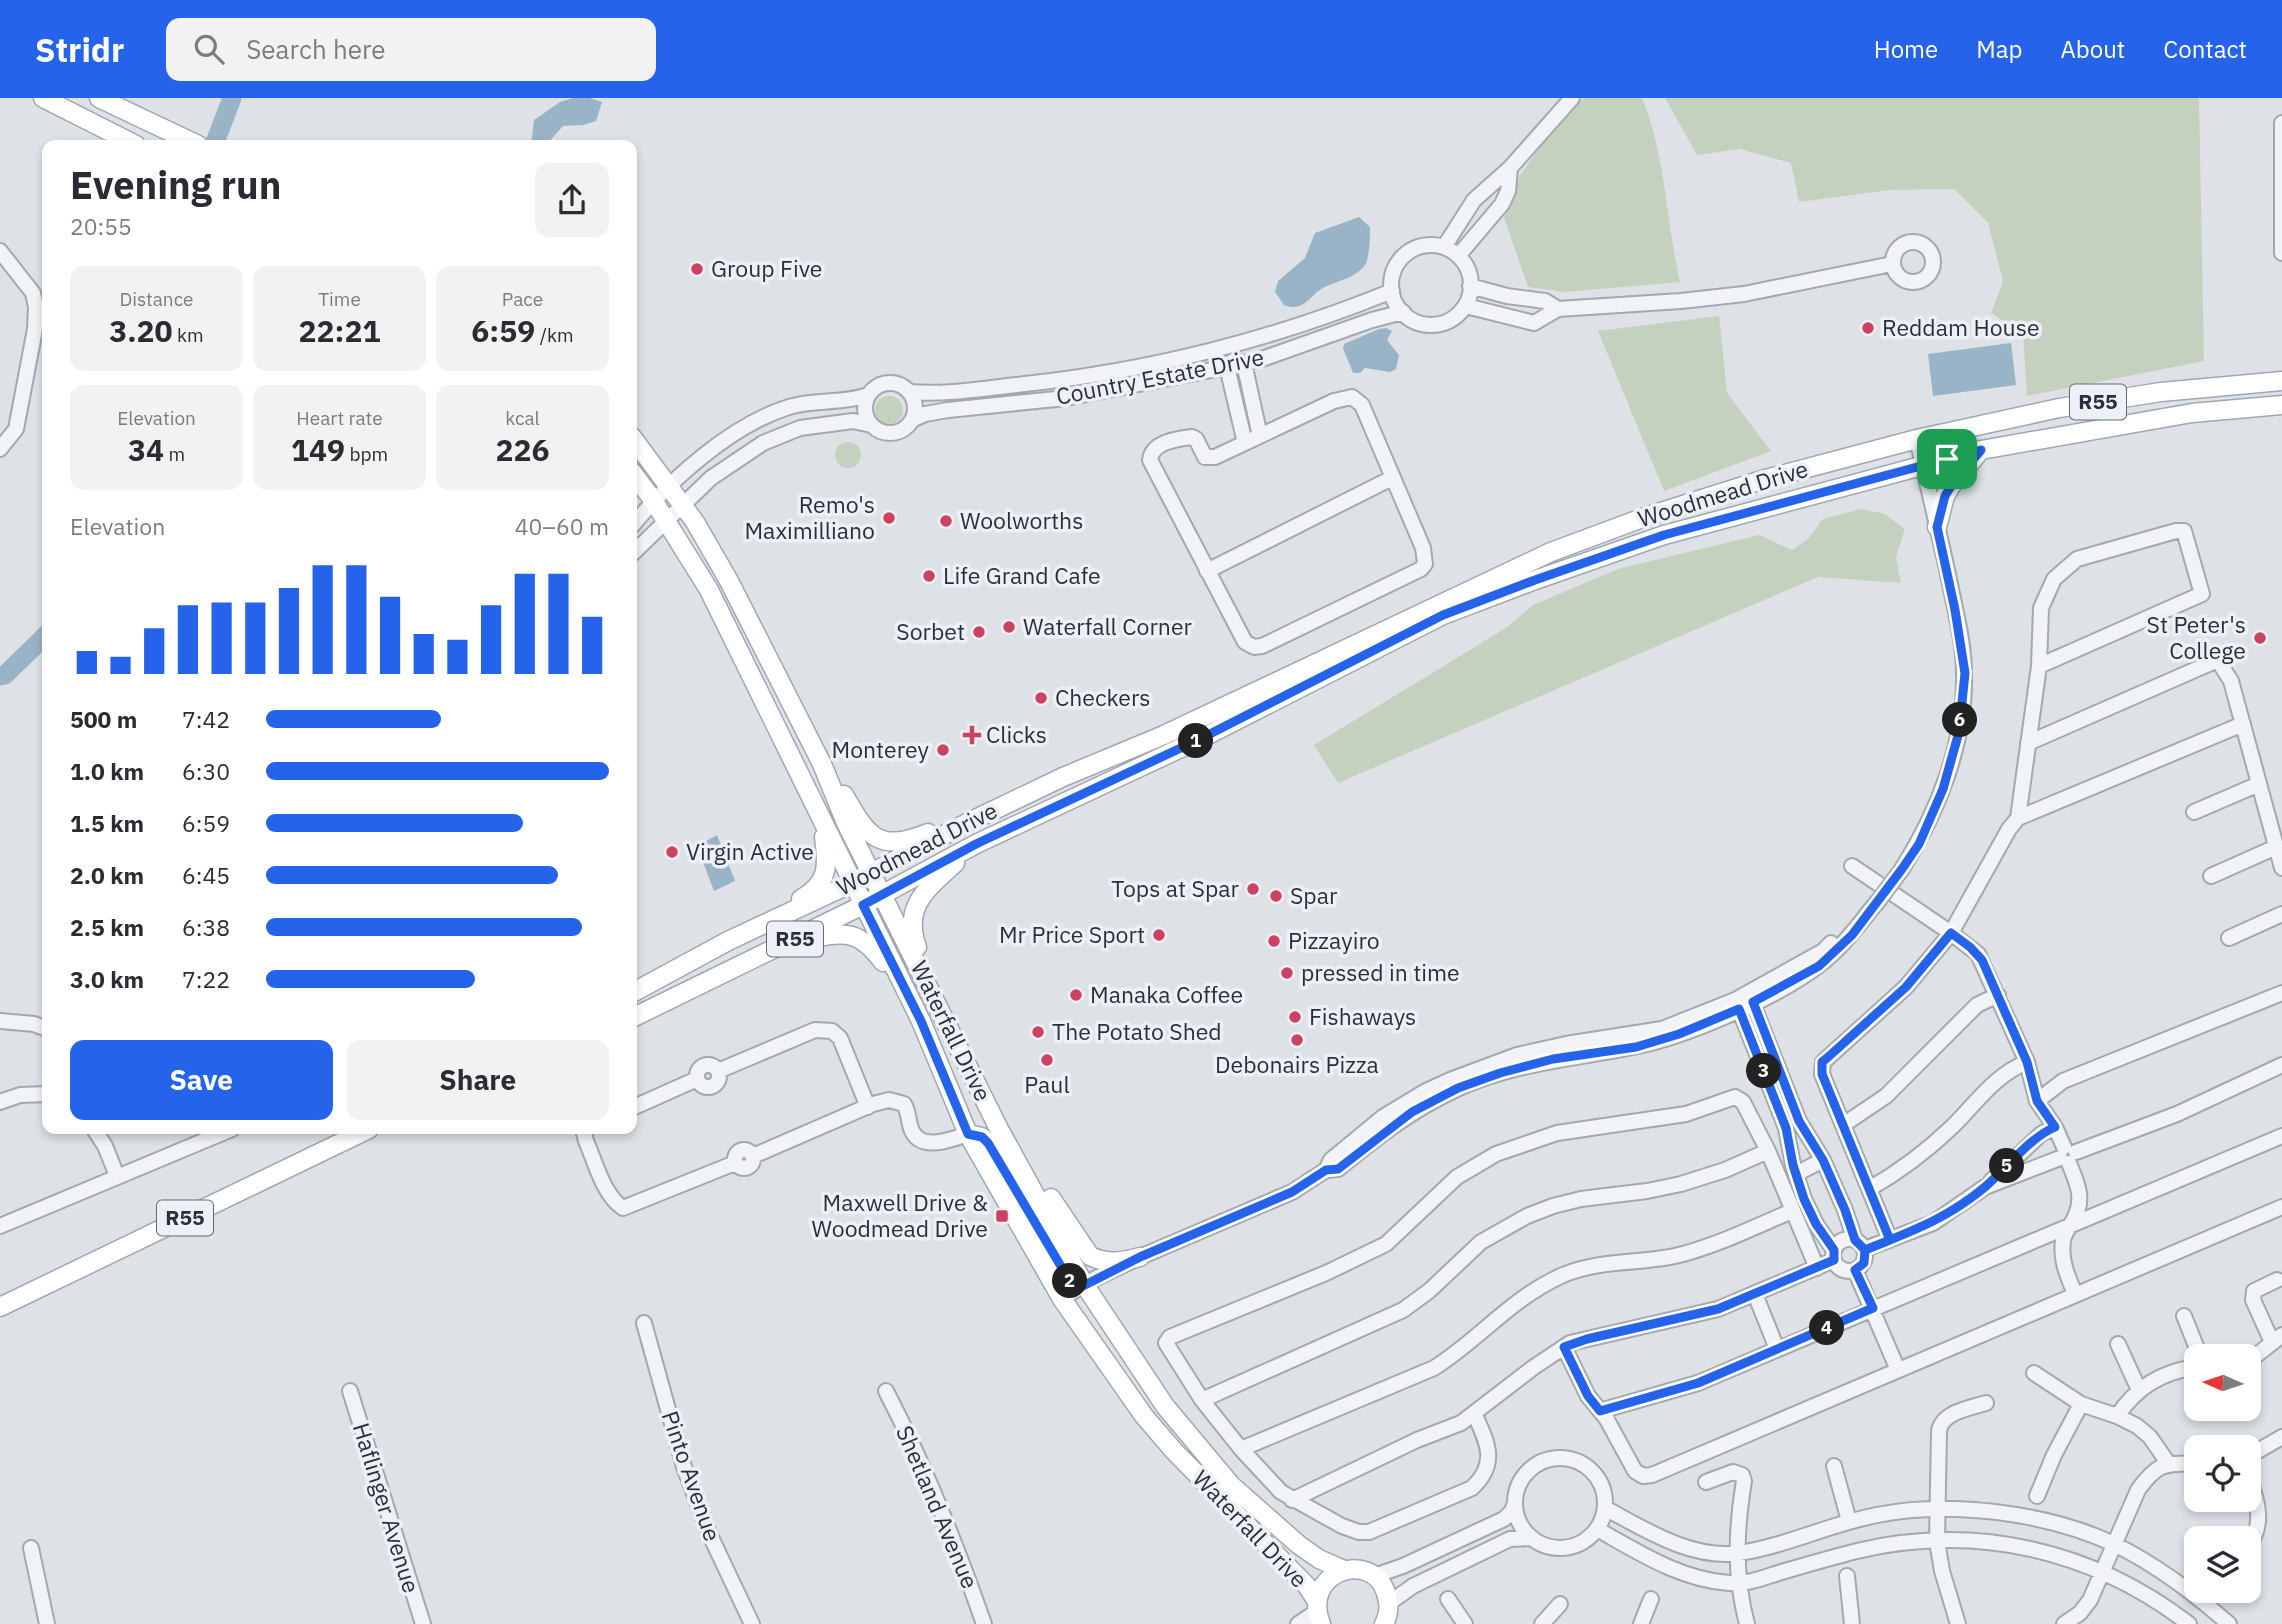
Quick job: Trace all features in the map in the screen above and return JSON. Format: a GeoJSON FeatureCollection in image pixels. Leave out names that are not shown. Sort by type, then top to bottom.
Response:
{"type":"FeatureCollection","features":[{"type":"Feature","properties":{"kind":"main road"},"geometry":{"type":"LineString","coordinates":[[43,98],[126,140]]}},
{"type":"Feature","properties":{"kind":"main road"},"geometry":{"type":"LineString","coordinates":[[99,98],[187,140]]}},
{"type":"Feature","properties":{"kind":"main road","name":"Woodmead Drive"},"geometry":{"type":"LineString","coordinates":[[637,990],[728,941],[852,883],[1063,777],[1164,735],[1551,552],[1645,517],[1762,480],[1917,439],[2059,408],[2161,392],[2282,381]]}},
{"type":"Feature","properties":{"kind":"main road","name":"Woodmead Drive"},"geometry":{"type":"LineString","coordinates":[[637,1016],[727,974],[976,844],[1200,739],[1443,615],[1535,580],[1664,535],[1981,450],[2192,413],[2282,405]]}},
{"type":"Feature","properties":{"kind":"main road","name":"Waterfall Drive"},"geometry":{"type":"LineString","coordinates":[[637,444],[683,505],[724,571],[822,764],[846,822],[999,1129],[1113,1374],[1159,1433],[1296,1574],[1318,1612]]}},
{"type":"Feature","properties":{"kind":"main road"},"geometry":{"type":"LineString","coordinates":[[1937,527],[1945,496],[1981,450]]}},
{"type":"Feature","properties":{"kind":"main road","name":"Waterfall Drive"},"geometry":{"type":"LineString","coordinates":[[637,479],[709,590],[921,1021],[968,1134],[1074,1291],[1231,1485],[1298,1545],[1319,1559],[1343,1570],[1356,1569],[1374,1576]]}},
{"type":"Feature","properties":{"kind":"main road"},"geometry":{"type":"LineString","coordinates":[[822,764],[858,818],[878,839],[900,843],[967,823]]}},
{"type":"Feature","properties":{"kind":"main road"},"geometry":{"type":"LineString","coordinates":[[728,941],[808,895],[819,885],[827,861],[823,835],[813,802]]}},
{"type":"Feature","properties":{"kind":"main road"},"geometry":{"type":"LineString","coordinates":[[927,982],[912,926],[916,906],[931,885],[976,844]]}},
{"type":"Feature","properties":{"kind":"main road"},"geometry":{"type":"LineString","coordinates":[[727,974],[797,942],[829,934],[850,934],[861,938],[872,947],[921,1021]]}},
{"type":"Feature","properties":{"kind":"main road"},"geometry":{"type":"LineString","coordinates":[[999,1129],[1014,1140],[1090,1256],[1107,1261],[1127,1261],[1140,1257]]}},
{"type":"Feature","properties":{"kind":"main road","name":"R55"},"geometry":{"type":"LineString","coordinates":[[0,1307],[359,1134]]}},
{"type":"Feature","properties":{"kind":"main road"},"geometry":{"type":"LineString","coordinates":[[1318,1612],[1326,1581],[1343,1570]]}},
{"type":"Feature","properties":{"kind":"main road"},"geometry":{"type":"LineString","coordinates":[[1374,1576],[1384,1587],[1388,1618]]}},
{"type":"Feature","properties":{"kind":"street"},"geometry":{"type":"LineString","coordinates":[[1444,247],[1474,200],[1510,168],[1572,98]]}},
{"type":"Feature","properties":{"kind":"street"},"geometry":{"type":"LineString","coordinates":[[2282,122],[2282,253]]}},
{"type":"Feature","properties":{"kind":"street"},"geometry":{"type":"LineString","coordinates":[[1458,256],[1502,204],[1510,168]]}},
{"type":"Feature","properties":{"kind":"street"},"geometry":{"type":"LineString","coordinates":[[1428,245],[1444,247],[1458,256],[1467,270],[1470,296],[1458,316],[1448,322],[1423,325],[1403,312],[1392,291],[1393,275],[1400,260],[1413,249],[1428,245]]}},
{"type":"Feature","properties":{"kind":"street"},"geometry":{"type":"LineString","coordinates":[[0,251],[33,293],[36,307],[35,328],[16,429],[0,450]]}},
{"type":"Feature","properties":{"kind":"street"},"geometry":{"type":"LineString","coordinates":[[1466,306],[1530,323],[1537,322],[1558,309],[1744,294],[1892,264]]}},
{"type":"Feature","properties":{"kind":"street"},"geometry":{"type":"LineString","coordinates":[[1470,286],[1507,296],[1545,301],[1558,309]]}},
{"type":"Feature","properties":{"kind":"street","name":"Country Estate Drive"},"geometry":{"type":"LineString","coordinates":[[909,391],[937,393],[1049,382],[1220,350],[1392,291]]}},
{"type":"Feature","properties":{"kind":"street","name":"Country Estate Drive"},"geometry":{"type":"LineString","coordinates":[[912,420],[925,414],[948,410],[1066,398],[1235,364],[1403,312]]}},
{"type":"Feature","properties":{"kind":"street"},"geometry":{"type":"LineString","coordinates":[[1241,344],[1235,364],[1245,443]]}},
{"type":"Feature","properties":{"kind":"street"},"geometry":{"type":"LineString","coordinates":[[1220,350],[1235,364],[1261,436]]}},
{"type":"Feature","properties":{"kind":"street"},"geometry":{"type":"LineString","coordinates":[[637,520],[668,486],[740,429],[769,415],[792,406],[854,399],[868,395],[885,383],[898,384],[909,391],[915,405],[912,420],[905,428],[893,433],[853,421],[800,428],[776,437],[722,471],[665,520],[637,549]]}},
{"type":"Feature","properties":{"kind":"street"},"geometry":{"type":"LineString","coordinates":[[868,395],[865,411],[871,425]]}},
{"type":"Feature","properties":{"kind":"street"},"geometry":{"type":"LineString","coordinates":[[1352,397],[1362,405],[1423,548],[1426,562],[1421,569],[1258,648],[1245,642],[1150,457],[1156,447],[1187,438],[1196,439],[1205,457],[1209,458],[1245,443],[1334,401],[1352,397]]}},
{"type":"Feature","properties":{"kind":"street"},"geometry":{"type":"LineString","coordinates":[[1074,1291],[1140,1257],[1282,1197],[1326,1170],[1338,1169],[1412,1112],[1458,1088],[1553,1059],[1636,1047],[1679,1034],[1819,966],[1852,935],[1919,844],[1943,789],[1959,732],[1965,673],[1962,648],[1917,439]]}},
{"type":"Feature","properties":{"kind":"street"},"geometry":{"type":"LineString","coordinates":[[1207,571],[1392,478]]}},
{"type":"Feature","properties":{"kind":"street"},"geometry":{"type":"LineString","coordinates":[[2018,818],[2039,666],[2041,608],[2054,579],[2077,559],[2140,540],[2184,531],[2202,594],[2039,666]]}},
{"type":"Feature","properties":{"kind":"street"},"geometry":{"type":"LineString","coordinates":[[2028,743],[2213,662],[2219,662],[2231,681],[2282,868]]}},
{"type":"Feature","properties":{"kind":"street"},"geometry":{"type":"LineString","coordinates":[[1890,1240],[1822,1074],[1822,1062],[1906,987],[1951,933],[2009,829],[2018,818],[2243,724]]}},
{"type":"Feature","properties":{"kind":"street"},"geometry":{"type":"LineString","coordinates":[[2194,812],[2259,784]]}},
{"type":"Feature","properties":{"kind":"street"},"geometry":{"type":"LineString","coordinates":[[2211,876],[2276,847]]}},
{"type":"Feature","properties":{"kind":"street"},"geometry":{"type":"LineString","coordinates":[[1852,866],[1978,954],[2027,1062],[2037,1101],[2055,1127],[2067,1155],[2081,1197],[2063,1239],[2062,1255],[2064,1268],[2075,1294]]}},
{"type":"Feature","properties":{"kind":"street"},"geometry":{"type":"LineString","coordinates":[[2229,938],[2282,914]]}},
{"type":"Feature","properties":{"kind":"street"},"geometry":{"type":"LineString","coordinates":[[2037,1101],[2063,1081],[2282,993]]}},
{"type":"Feature","properties":{"kind":"street"},"geometry":{"type":"LineString","coordinates":[[1843,1125],[1886,1096],[1977,1005],[1998,995]]}},
{"type":"Feature","properties":{"kind":"street"},"geometry":{"type":"LineString","coordinates":[[1737,1005],[1793,1125],[1823,1160],[1860,1245],[1864,1263],[1855,1270],[1840,1269],[1816,1224],[1796,1174],[1793,1125],[1751,998]]}},
{"type":"Feature","properties":{"kind":"street"},"geometry":{"type":"LineString","coordinates":[[0,1021],[42,1027]]}},
{"type":"Feature","properties":{"kind":"street"},"geometry":{"type":"LineString","coordinates":[[637,1106],[698,1079],[700,1084],[710,1087],[718,1081],[718,1071],[815,1030],[832,1031],[840,1038],[868,1107]]}},
{"type":"Feature","properties":{"kind":"street"},"geometry":{"type":"LineString","coordinates":[[1869,1189],[1891,1176],[1950,1128],[2003,1073],[2027,1062]]}},
{"type":"Feature","properties":{"kind":"street"},"geometry":{"type":"LineString","coordinates":[[1985,1187],[2177,1114],[2282,1065]]}},
{"type":"Feature","properties":{"kind":"street"},"geometry":{"type":"LineString","coordinates":[[0,1102],[20,1095],[42,1094]]}},
{"type":"Feature","properties":{"kind":"street"},"geometry":{"type":"LineString","coordinates":[[1474,1413],[1489,1451],[1489,1463],[1480,1481],[1472,1488],[1369,1532],[1359,1532],[1280,1492],[1202,1400],[1167,1347],[1170,1338],[1326,1273],[1386,1244],[1457,1177],[1496,1154],[1557,1133],[1685,1114],[1735,1097],[1743,1102],[1768,1151],[1816,1268]]}},
{"type":"Feature","properties":{"kind":"street"},"geometry":{"type":"LineString","coordinates":[[584,1134],[605,1184],[615,1203],[623,1208],[735,1163],[738,1167],[747,1168],[751,1165],[753,1156],[889,1100],[901,1102],[906,1107],[913,1134],[925,1142],[968,1134]]}},
{"type":"Feature","properties":{"kind":"street"},"geometry":{"type":"LineString","coordinates":[[1292,1500],[1417,1440],[1461,1423],[1564,1347],[1587,1339],[1701,1314],[1755,1294],[1816,1268],[1834,1255],[1844,1239],[1860,1245],[1890,1240],[1933,1223],[1985,1187],[2041,1134],[2055,1127]]}},
{"type":"Feature","properties":{"kind":"street"},"geometry":{"type":"LineString","coordinates":[[97,1134],[117,1177]]}},
{"type":"Feature","properties":{"kind":"street"},"geometry":{"type":"LineString","coordinates":[[0,1226],[220,1134]]}},
{"type":"Feature","properties":{"kind":"street"},"geometry":{"type":"LineString","coordinates":[[1600,1411],[1698,1383],[2282,1136]]}},
{"type":"Feature","properties":{"kind":"street"},"geometry":{"type":"LineString","coordinates":[[1202,1400],[1403,1310],[1430,1291],[1481,1242],[1527,1216],[1552,1206],[1588,1198],[1681,1184],[1725,1170],[1768,1151]]}},
{"type":"Feature","properties":{"kind":"street"},"geometry":{"type":"LineString","coordinates":[[1796,1174],[1823,1160]]}},
{"type":"Feature","properties":{"kind":"street"},"geometry":{"type":"LineString","coordinates":[[1564,1347],[1588,1396],[1611,1425],[1635,1471],[1643,1476],[1652,1475],[2282,1207]]}},
{"type":"Feature","properties":{"kind":"street"},"geometry":{"type":"LineString","coordinates":[[1241,1449],[1434,1368],[1452,1356],[1511,1305],[1562,1276],[1596,1264],[1684,1254],[1792,1212]]}},
{"type":"Feature","properties":{"kind":"street"},"geometry":{"type":"LineString","coordinates":[[1855,1270],[1898,1370]]}},
{"type":"Feature","properties":{"kind":"street"},"geometry":{"type":"LineString","coordinates":[[2261,1351],[2277,1338],[2252,1294],[2277,1280]]}},
{"type":"Feature","properties":{"kind":"street"},"geometry":{"type":"LineString","coordinates":[[1755,1294],[1777,1349]]}},
{"type":"Feature","properties":{"kind":"street"},"geometry":{"type":"LineString","coordinates":[[2184,1317],[2195,1344]]}},
{"type":"Feature","properties":{"kind":"street","name":"Pinto Avenue"},"geometry":{"type":"LineString","coordinates":[[644,1323],[684,1467],[709,1533],[752,1624]]}},
{"type":"Feature","properties":{"kind":"street"},"geometry":{"type":"LineString","coordinates":[[2118,1344],[2139,1390]]}},
{"type":"Feature","properties":{"kind":"street"},"geometry":{"type":"LineString","coordinates":[[2118,1416],[2139,1390],[2184,1368]]}},
{"type":"Feature","properties":{"kind":"street"},"geometry":{"type":"LineString","coordinates":[[2034,1373],[2081,1404],[2118,1416],[2137,1426],[2150,1437],[2168,1463]]}},
{"type":"Feature","properties":{"kind":"street","name":"Haflinger Avenue"},"geometry":{"type":"LineString","coordinates":[[350,1391],[424,1624]]}},
{"type":"Feature","properties":{"kind":"street","name":"Shetland Avenue"},"geometry":{"type":"LineString","coordinates":[[886,1391],[939,1500],[984,1624]]}},
{"type":"Feature","properties":{"kind":"street"},"geometry":{"type":"LineString","coordinates":[[1958,1624],[1942,1571],[1937,1541],[1940,1424],[1949,1416],[1986,1403]]}},
{"type":"Feature","properties":{"kind":"street"},"geometry":{"type":"LineString","coordinates":[[2037,1496],[2053,1455],[2081,1404]]}},
{"type":"Feature","properties":{"kind":"street"},"geometry":{"type":"LineString","coordinates":[[2261,1449],[2282,1437]]}},
{"type":"Feature","properties":{"kind":"street"},"geometry":{"type":"LineString","coordinates":[[1374,1576],[1403,1566],[1504,1519],[1512,1511],[1518,1486],[1525,1475],[1546,1460],[1559,1457],[1584,1464],[1601,1483],[1605,1495],[1605,1508],[1597,1529],[1590,1537],[1572,1547],[1551,1547],[1532,1538],[1519,1522],[1515,1503]]}},
{"type":"Feature","properties":{"kind":"street"},"geometry":{"type":"LineString","coordinates":[[2064,1624],[2085,1609],[2104,1573],[2138,1490],[2157,1470],[2168,1463],[2184,1463]]}},
{"type":"Feature","properties":{"kind":"street"},"geometry":{"type":"LineString","coordinates":[[1833,1466],[1849,1521]]}},
{"type":"Feature","properties":{"kind":"street"},"geometry":{"type":"LineString","coordinates":[[1706,1482],[1732,1472],[1742,1475],[1744,1481],[1737,1525],[1739,1584],[1747,1624]]}},
{"type":"Feature","properties":{"kind":"street"},"geometry":{"type":"LineString","coordinates":[[1605,1508],[1645,1530],[1704,1552],[1738,1553],[1879,1514],[1936,1509],[1974,1510],[2021,1516],[2058,1525],[2115,1545],[2175,1579],[2229,1624]]}},
{"type":"Feature","properties":{"kind":"street"},"geometry":{"type":"LineString","coordinates":[[1597,1529],[1694,1578],[1739,1584],[1857,1551],[1908,1542],[2020,1546],[2077,1561],[2104,1573],[2144,1593],[2189,1624]]}},
{"type":"Feature","properties":{"kind":"street"},"geometry":{"type":"LineString","coordinates":[[1388,1618],[1413,1586],[1510,1539],[1532,1538]]}},
{"type":"Feature","properties":{"kind":"street"},"geometry":{"type":"LineString","coordinates":[[31,1548],[47,1624]]}},
{"type":"Feature","properties":{"kind":"street"},"geometry":{"type":"LineString","coordinates":[[1847,1576],[1852,1624]]}},
{"type":"Feature","properties":{"kind":"street"},"geometry":{"type":"LineString","coordinates":[[1448,1599],[1465,1624]]}},
{"type":"Feature","properties":{"kind":"street"},"geometry":{"type":"LineString","coordinates":[[1641,1624],[1651,1599]]}},
{"type":"Feature","properties":{"kind":"street"},"geometry":{"type":"LineString","coordinates":[[1542,1624],[1560,1604]]}},
{"type":"Feature","properties":{"kind":"street"},"geometry":{"type":"LineString","coordinates":[[1298,1624],[1318,1612]]}},
{"type":"Feature","properties":{"kind":"green space"},"geometry":{"type":"Polygon","coordinates":[[[1584,98],[1642,98],[1661,166],[1680,282],[1565,292],[1528,287],[1504,218],[1517,180],[1551,131],[1584,98]]]}},
{"type":"Feature","properties":{"kind":"green space"},"geometry":{"type":"Polygon","coordinates":[[[1665,98],[2199,98],[2204,361],[2027,396],[2023,334],[1991,313],[2003,281],[1988,223],[1954,189],[1890,190],[1799,202],[1791,163],[1740,149],[1697,155],[1665,98]]]}},
{"type":"Feature","properties":{"kind":"green space"},"geometry":{"type":"Polygon","coordinates":[[[1719,316],[1727,393],[1771,451],[1664,491],[1598,331],[1719,316]]]}},
{"type":"Feature","properties":{"kind":"green space"},"geometry":{"type":"Polygon","coordinates":[[[889,396],[899,400],[903,410],[899,420],[889,424],[879,420],[875,410],[879,400],[889,396]]]}},
{"type":"Feature","properties":{"kind":"green space"},"geometry":{"type":"Polygon","coordinates":[[[848,442],[857,446],[861,455],[857,464],[848,468],[839,464],[835,455],[839,446],[848,442]]]}},
{"type":"Feature","properties":{"kind":"green space"},"geometry":{"type":"Polygon","coordinates":[[[1861,509],[1885,514],[1905,529],[1896,557],[1901,583],[1818,577],[1338,783],[1314,745],[1506,628],[1533,605],[1618,569],[1759,535],[1792,550],[1807,540],[1823,519],[1861,509]]]}},
{"type":"Feature","properties":{"kind":"water"},"geometry":{"type":"Polygon","coordinates":[[[573,98],[590,98],[602,102],[596,121],[563,126],[550,140],[532,140],[534,120],[560,102],[573,98]]]}},
{"type":"Feature","properties":{"kind":"water"},"geometry":{"type":"Polygon","coordinates":[[[1359,217],[1370,227],[1369,252],[1361,270],[1321,289],[1301,305],[1284,305],[1275,292],[1278,281],[1305,258],[1315,233],[1359,217]]]}},
{"type":"Feature","properties":{"kind":"water"},"geometry":{"type":"Polygon","coordinates":[[[1386,328],[1392,331],[1387,340],[1399,355],[1396,369],[1390,372],[1365,368],[1360,373],[1353,373],[1343,348],[1344,344],[1386,328]]]}},
{"type":"Feature","properties":{"kind":"water"},"geometry":{"type":"Polygon","coordinates":[[[2011,343],[2016,385],[1933,396],[1928,354],[2011,343]]]}},
{"type":"Feature","properties":{"kind":"water"},"geometry":{"type":"Polygon","coordinates":[[[717,835],[735,881],[714,891],[697,846],[717,835]]]}},
{"type":"Feature","properties":{"kind":"waterway"},"geometry":{"type":"LineString","coordinates":[[216,140],[232,98]]}},
{"type":"Feature","properties":{"kind":"waterway"},"geometry":{"type":"LineString","coordinates":[[0,676],[5,675],[42,639]]}},
{"type":"Feature","properties":{"kind":"place","name":"Group Five"},"geometry":{"type":"Point","coordinates":[697,269]}},
{"type":"Feature","properties":{"kind":"place","name":"Reddam House"},"geometry":{"type":"Point","coordinates":[1868,328]}},
{"type":"Feature","properties":{"kind":"place","name":"Remo's Maximilliano"},"geometry":{"type":"Point","coordinates":[889,518]}},
{"type":"Feature","properties":{"kind":"place","name":"Woolworths"},"geometry":{"type":"Point","coordinates":[946,521]}},
{"type":"Feature","properties":{"kind":"place","name":"Life Grand Cafe"},"geometry":{"type":"Point","coordinates":[929,576]}},
{"type":"Feature","properties":{"kind":"place","name":"Waterfall Corner"},"geometry":{"type":"Point","coordinates":[1009,627]}},
{"type":"Feature","properties":{"kind":"place","name":"Sorbet"},"geometry":{"type":"Point","coordinates":[979,632]}},
{"type":"Feature","properties":{"kind":"place","name":"St Peter's College"},"geometry":{"type":"Point","coordinates":[2260,638]}},
{"type":"Feature","properties":{"kind":"place","name":"Checkers"},"geometry":{"type":"Point","coordinates":[1041,698]}},
{"type":"Feature","properties":{"kind":"place","name":"Clicks"},"geometry":{"type":"Point","coordinates":[972,735]}},
{"type":"Feature","properties":{"kind":"place","name":"Monterey"},"geometry":{"type":"Point","coordinates":[943,750]}},
{"type":"Feature","properties":{"kind":"place","name":"Virgin Active"},"geometry":{"type":"Point","coordinates":[672,852]}},
{"type":"Feature","properties":{"kind":"place","name":"Tops at Spar"},"geometry":{"type":"Point","coordinates":[1253,889]}},
{"type":"Feature","properties":{"kind":"place","name":"Spar"},"geometry":{"type":"Point","coordinates":[1276,896]}},
{"type":"Feature","properties":{"kind":"place","name":"Mr Price Sport"},"geometry":{"type":"Point","coordinates":[1159,935]}},
{"type":"Feature","properties":{"kind":"place","name":"Pizzayiro"},"geometry":{"type":"Point","coordinates":[1274,941]}},
{"type":"Feature","properties":{"kind":"place","name":"pressed in time"},"geometry":{"type":"Point","coordinates":[1287,973]}},
{"type":"Feature","properties":{"kind":"place","name":"Manaka Coffee"},"geometry":{"type":"Point","coordinates":[1076,995]}},
{"type":"Feature","properties":{"kind":"place","name":"Fishaways"},"geometry":{"type":"Point","coordinates":[1295,1017]}},
{"type":"Feature","properties":{"kind":"place","name":"The Potato Shed"},"geometry":{"type":"Point","coordinates":[1038,1032]}},
{"type":"Feature","properties":{"kind":"place","name":"Debonairs Pizza"},"geometry":{"type":"Point","coordinates":[1297,1040]}},
{"type":"Feature","properties":{"kind":"place","name":"Paul"},"geometry":{"type":"Point","coordinates":[1047,1060]}},
{"type":"Feature","properties":{"kind":"place","name":"Maxwell Drive & Woodmead Drive"},"geometry":{"type":"Point","coordinates":[1002,1216]}},
{"type":"Feature","properties":{"kind":"route"},"geometry":{"type":"LineString","coordinates":[[1947,459],[1664,535],[1443,615],[1200,739],[976,844],[863,905],[921,1021],[968,1134],[982,1137],[988,1143],[1075,1290],[1140,1257],[1292,1192],[1326,1170],[1338,1169],[1412,1112],[1458,1088],[1553,1059],[1636,1047],[1679,1034],[1739,1009],[1786,1128],[1793,1165],[1804,1199],[1816,1224],[1834,1250],[1834,1260],[1718,1309],[1570,1343],[1564,1347],[1588,1396],[1600,1411],[1698,1383],[1873,1308],[1855,1270],[1864,1263],[1865,1250],[1890,1240],[1822,1074],[1822,1062],[1906,987],[1951,933],[1982,960],[2027,1062],[2037,1101],[2055,1127],[2041,1134],[1985,1187],[1954,1210],[1933,1223],[1865,1250],[1860,1242],[1855,1240],[1823,1160],[1799,1121],[1753,1002],[1787,986],[1819,966],[1852,935],[1919,844],[1943,789],[1959,732],[1965,673],[1937,527],[1945,496],[1981,450],[1947,459]]}}]}
